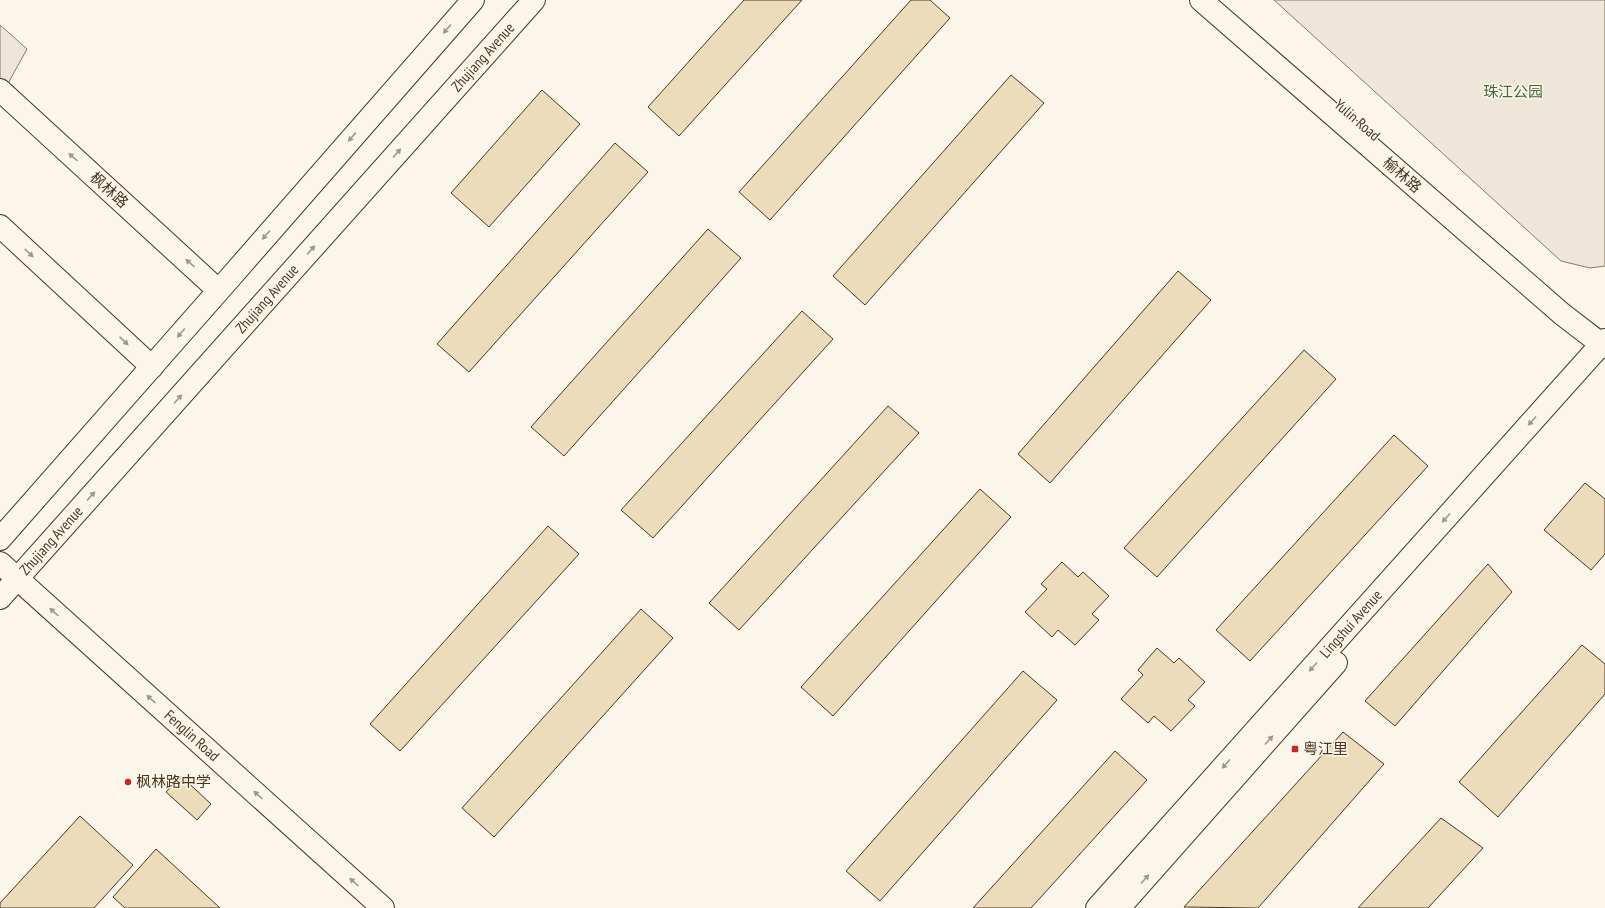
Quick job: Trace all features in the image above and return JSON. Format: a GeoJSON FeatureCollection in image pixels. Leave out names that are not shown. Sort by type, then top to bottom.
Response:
{"type":"FeatureCollection","features":[{"type":"Feature","properties":{"kind":"street"},"geometry":{"type":"LineString","coordinates":[[0,539],[152,368],[218,290],[473,0]]}},
{"type":"Feature","properties":{"kind":"street","name":"Zhujiang Avenue"},"geometry":{"type":"LineString","coordinates":[[6,588],[534,0]]}},
{"type":"Feature","properties":{"kind":"street","name":"榆林路"},"geometry":{"type":"LineString","coordinates":[[1201,0],[1562,314],[1604,344]]}},
{"type":"Feature","properties":{"kind":"street","name":"Yulin Road"},"geometry":{"type":"LineString","coordinates":[[1222,0],[1519,262],[1570,303],[1604,344]]}},
{"type":"Feature","properties":{"kind":"street","name":"枫林路"},"geometry":{"type":"LineString","coordinates":[[0,90],[218,290]]}},
{"type":"Feature","properties":{"kind":"street"},"geometry":{"type":"LineString","coordinates":[[0,226],[152,368]]}},
{"type":"Feature","properties":{"kind":"street","name":"Lingshui Avenue"},"geometry":{"type":"LineString","coordinates":[[1097,908],[1604,344]]}},
{"type":"Feature","properties":{"kind":"street","name":"Lingshui Avenue"},"geometry":{"type":"LineString","coordinates":[[1120,908],[1604,344]]}},
{"type":"Feature","properties":{"kind":"street","name":"Fenglin Road"},"geometry":{"type":"LineString","coordinates":[[0,563],[6,588],[361,908]]}},
{"type":"Feature","properties":{"kind":"street","name":"Fenglin Road"},"geometry":{"type":"LineString","coordinates":[[6,588],[383,908]]}},
{"type":"Feature","properties":{"kind":"green space","name":"珠江公园"},"geometry":{"type":"Polygon","coordinates":[[[1274,0],[1605,0],[1605,266],[1590,268],[1561,261],[1274,0]]]}},
{"type":"Feature","properties":{"kind":"green space"},"geometry":{"type":"Polygon","coordinates":[[[0,25],[27,49],[0,98],[0,25]]]}},
{"type":"Feature","properties":{"kind":"building"},"geometry":{"type":"Polygon","coordinates":[[[744,0],[802,0],[679,136],[648,107],[744,0]]]}},
{"type":"Feature","properties":{"kind":"building"},"geometry":{"type":"Polygon","coordinates":[[[911,0],[930,0],[950,18],[770,220],[739,192],[911,0]]]}},
{"type":"Feature","properties":{"kind":"building"},"geometry":{"type":"Polygon","coordinates":[[[1011,75],[1044,103],[865,305],[833,276],[1011,75]]]}},
{"type":"Feature","properties":{"kind":"building"},"geometry":{"type":"Polygon","coordinates":[[[542,90],[580,124],[489,227],[451,193],[542,90]]]}},
{"type":"Feature","properties":{"kind":"building"},"geometry":{"type":"Polygon","coordinates":[[[615,143],[648,172],[469,372],[437,344],[615,143]]]}},
{"type":"Feature","properties":{"kind":"building"},"geometry":{"type":"Polygon","coordinates":[[[708,229],[741,258],[564,456],[531,427],[708,229]]]}},
{"type":"Feature","properties":{"kind":"building"},"geometry":{"type":"Polygon","coordinates":[[[1178,271],[1211,300],[1050,483],[1018,454],[1178,271]]]}},
{"type":"Feature","properties":{"kind":"building"},"geometry":{"type":"Polygon","coordinates":[[[802,311],[833,339],[653,538],[621,510],[802,311]]]}},
{"type":"Feature","properties":{"kind":"building"},"geometry":{"type":"Polygon","coordinates":[[[1304,350],[1336,379],[1157,577],[1124,548],[1304,350]]]}},
{"type":"Feature","properties":{"kind":"building"},"geometry":{"type":"Polygon","coordinates":[[[888,406],[919,433],[739,630],[709,603],[888,406]]]}},
{"type":"Feature","properties":{"kind":"building"},"geometry":{"type":"Polygon","coordinates":[[[1394,435],[1428,466],[1250,661],[1216,630],[1394,435]]]}},
{"type":"Feature","properties":{"kind":"building"},"geometry":{"type":"Polygon","coordinates":[[[1585,483],[1605,499],[1605,554],[1591,570],[1544,530],[1585,483]]]}},
{"type":"Feature","properties":{"kind":"building"},"geometry":{"type":"Polygon","coordinates":[[[980,489],[1011,517],[833,716],[801,687],[980,489]]]}},
{"type":"Feature","properties":{"kind":"building"},"geometry":{"type":"Polygon","coordinates":[[[548,526],[579,554],[400,751],[370,724],[548,526]]]}},
{"type":"Feature","properties":{"kind":"building"},"geometry":{"type":"Polygon","coordinates":[[[1062,562],[1078,577],[1083,572],[1109,596],[1092,614],[1099,620],[1075,645],[1058,630],[1052,637],[1025,612],[1047,589],[1041,584],[1062,562]]]}},
{"type":"Feature","properties":{"kind":"building"},"geometry":{"type":"Polygon","coordinates":[[[1488,564],[1512,592],[1395,726],[1365,701],[1488,564]]]}},
{"type":"Feature","properties":{"kind":"building"},"geometry":{"type":"Polygon","coordinates":[[[641,609],[673,638],[494,837],[462,808],[641,609]]]}},
{"type":"Feature","properties":{"kind":"building"},"geometry":{"type":"Polygon","coordinates":[[[1582,645],[1605,664],[1605,694],[1498,817],[1459,782],[1582,645]]]}},
{"type":"Feature","properties":{"kind":"building"},"geometry":{"type":"Polygon","coordinates":[[[1157,648],[1174,663],[1179,658],[1205,682],[1188,700],[1195,706],[1171,731],[1154,716],[1148,723],[1121,699],[1143,675],[1138,670],[1157,648]]]}},
{"type":"Feature","properties":{"kind":"building"},"geometry":{"type":"Polygon","coordinates":[[[1023,671],[1057,700],[880,901],[846,871],[1023,671]]]}},
{"type":"Feature","properties":{"kind":"building"},"geometry":{"type":"Polygon","coordinates":[[[1343,732],[1384,764],[1258,908],[1184,907],[1343,732]]]}},
{"type":"Feature","properties":{"kind":"building"},"geometry":{"type":"Polygon","coordinates":[[[1115,751],[1147,780],[1031,908],[973,908],[1115,751]]]}},
{"type":"Feature","properties":{"kind":"building"},"geometry":{"type":"Polygon","coordinates":[[[181,776],[211,804],[197,820],[166,792],[181,776]]]}},
{"type":"Feature","properties":{"kind":"building"},"geometry":{"type":"Polygon","coordinates":[[[80,816],[133,865],[94,908],[0,908],[0,903],[80,816]]]}},
{"type":"Feature","properties":{"kind":"building"},"geometry":{"type":"Polygon","coordinates":[[[1441,818],[1483,848],[1428,908],[1358,908],[1441,818]]]}},
{"type":"Feature","properties":{"kind":"building"},"geometry":{"type":"Polygon","coordinates":[[[156,849],[220,908],[125,908],[113,897],[156,849]]]}},
{"type":"Feature","properties":{"kind":"place","name":"粤江里"},"geometry":{"type":"Point","coordinates":[1295,749]}},
{"type":"Feature","properties":{"kind":"place","name":"枫林路中学"},"geometry":{"type":"Point","coordinates":[128,782]}}]}
